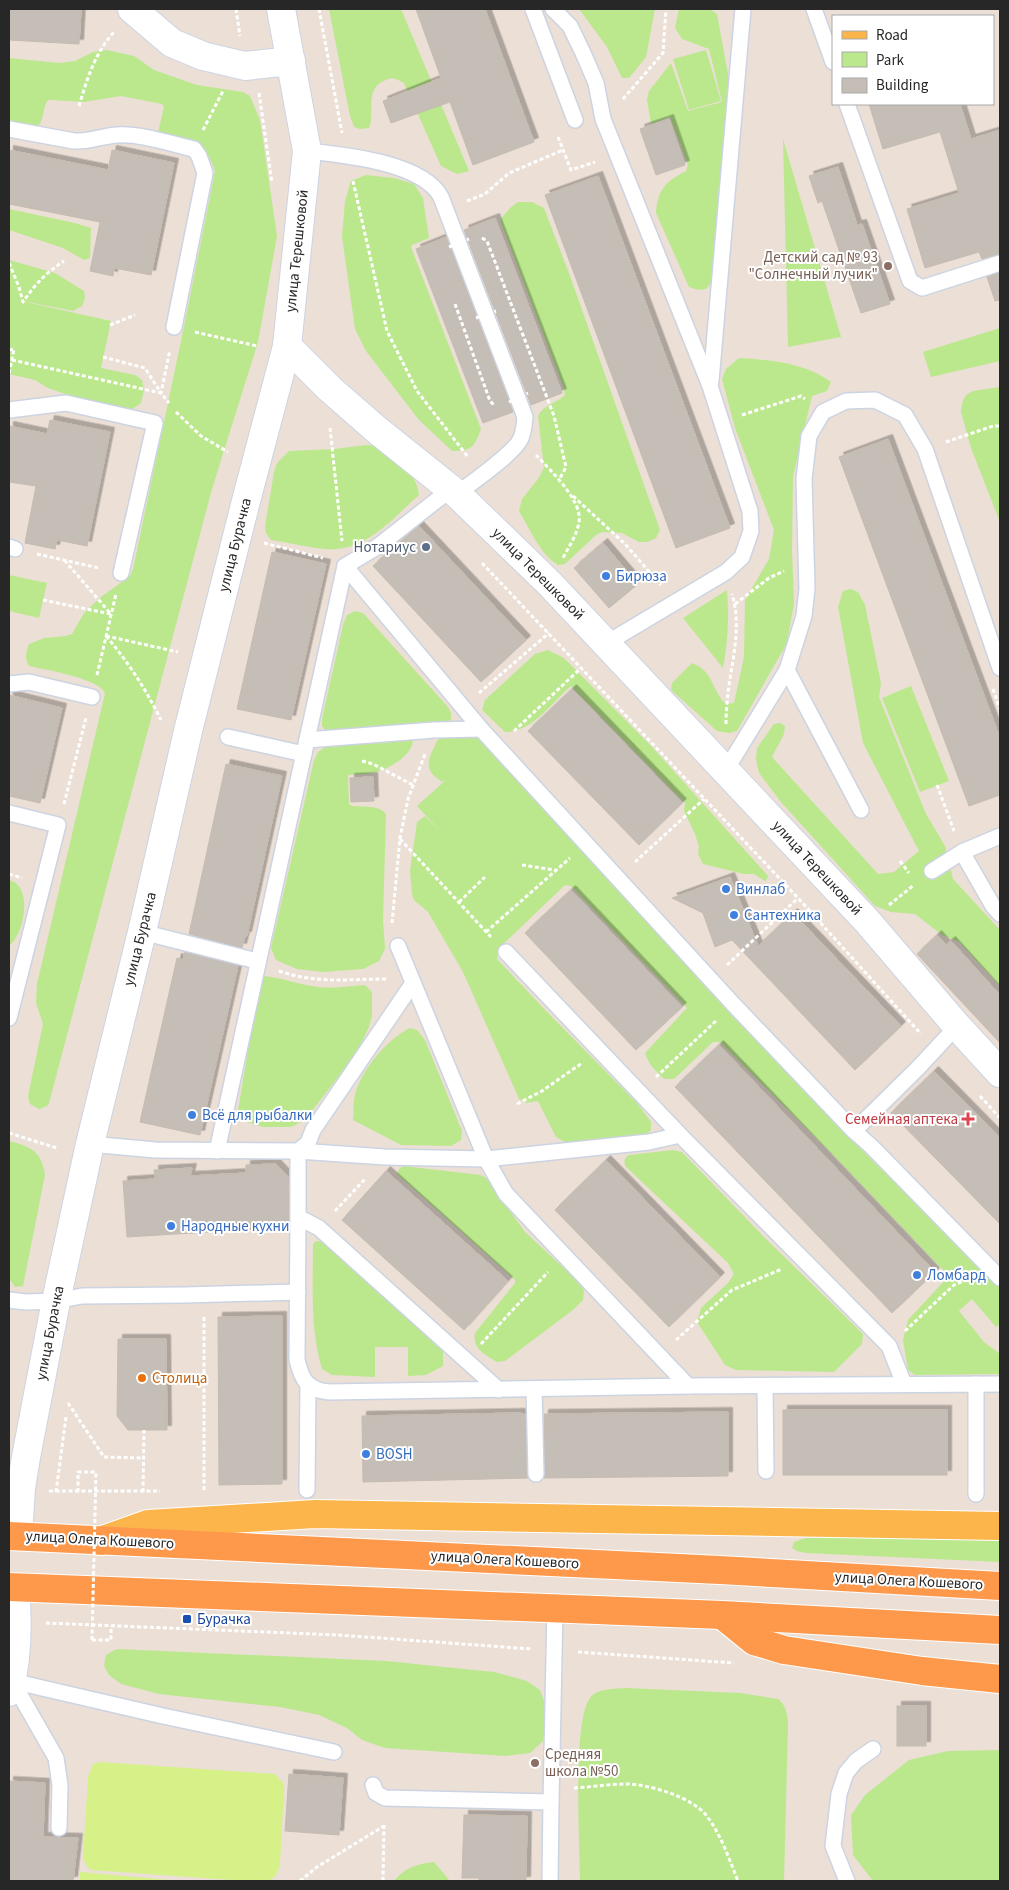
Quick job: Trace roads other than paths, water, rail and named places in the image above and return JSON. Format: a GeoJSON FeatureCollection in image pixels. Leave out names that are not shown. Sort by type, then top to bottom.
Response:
{"type":"FeatureCollection","features":[{"type":"Feature","properties":{"kind":"highway","name":"улица Олега Кошевого"},"geometry":{"type":"LineString","coordinates":[[14,1536],[710,1569],[1000,1586]]}},
{"type":"Feature","properties":{"kind":"highway"},"geometry":{"type":"LineString","coordinates":[[12,1587],[722,1615],[1000,1630]]}},
{"type":"Feature","properties":{"kind":"highway"},"geometry":{"type":"LineString","coordinates":[[722,1615],[754,1641],[784,1650],[922,1671],[1000,1679]]}},
{"type":"Feature","properties":{"kind":"main road","name":"улица Терешковой"},"geometry":{"type":"LineString","coordinates":[[281,9],[306,151],[275,346],[454,492],[549,582],[605,644],[730,765],[1000,1073]]}},
{"type":"Feature","properties":{"kind":"main road"},"geometry":{"type":"LineString","coordinates":[[125,18],[203,56],[236,75],[291,61]]}},
{"type":"Feature","properties":{"kind":"main road","name":"улица Бурачка"},"geometry":{"type":"LineString","coordinates":[[14,1536],[20,1488],[56,1301],[90,1144],[142,932],[188,731],[246,501],[275,346]]}},
{"type":"Feature","properties":{"kind":"main road"},"geometry":{"type":"LineString","coordinates":[[100,1540],[148,1524],[315,1514],[1000,1526]]}},
{"type":"Feature","properties":{"kind":"main road"},"geometry":{"type":"LineString","coordinates":[[10,1686],[18,1622],[12,1587]]}},
{"type":"Feature","properties":{"kind":"lane"},"geometry":{"type":"LineString","coordinates":[[533,9],[575,120]]}},
{"type":"Feature","properties":{"kind":"lane"},"geometry":{"type":"LineString","coordinates":[[554,9],[570,26],[596,83],[603,119],[710,386],[750,512],[751,531],[742,557],[726,572],[605,644]]}},
{"type":"Feature","properties":{"kind":"lane"},"geometry":{"type":"LineString","coordinates":[[710,386],[743,9]]}},
{"type":"Feature","properties":{"kind":"lane"},"geometry":{"type":"LineString","coordinates":[[814,9],[832,59]]}},
{"type":"Feature","properties":{"kind":"lane"},"geometry":{"type":"LineString","coordinates":[[848,105],[910,280],[922,288],[1000,263]]}},
{"type":"Feature","properties":{"kind":"lane"},"geometry":{"type":"LineString","coordinates":[[9,129],[74,141],[118,135],[154,139],[194,149],[203,164],[205,173],[174,327]]}},
{"type":"Feature","properties":{"kind":"lane"},"geometry":{"type":"LineString","coordinates":[[217,1151],[257,961],[345,566],[377,547],[506,456],[520,441],[525,417],[437,189],[417,175],[388,164],[306,151]]}},
{"type":"Feature","properties":{"kind":"lane"},"geometry":{"type":"LineString","coordinates":[[730,765],[787,670],[804,616],[807,589],[804,479],[809,436],[823,412],[846,401],[875,400],[905,415],[925,449],[1000,668]]}},
{"type":"Feature","properties":{"kind":"lane"},"geometry":{"type":"LineString","coordinates":[[9,410],[66,403],[155,423],[121,573]]}},
{"type":"Feature","properties":{"kind":"lane"},"geometry":{"type":"LineString","coordinates":[[345,566],[481,729],[618,878],[854,1131],[999,1277]]}},
{"type":"Feature","properties":{"kind":"lane"},"geometry":{"type":"LineString","coordinates":[[787,670],[861,810]]}},
{"type":"Feature","properties":{"kind":"lane"},"geometry":{"type":"LineString","coordinates":[[9,684],[29,682],[92,698]]}},
{"type":"Feature","properties":{"kind":"lane"},"geometry":{"type":"LineString","coordinates":[[228,737],[305,747],[434,730],[481,729]]}},
{"type":"Feature","properties":{"kind":"lane"},"geometry":{"type":"LineString","coordinates":[[9,813],[58,825],[9,1018]]}},
{"type":"Feature","properties":{"kind":"lane"},"geometry":{"type":"LineString","coordinates":[[932,872],[962,852],[1000,836]]}},
{"type":"Feature","properties":{"kind":"lane"},"geometry":{"type":"LineString","coordinates":[[962,852],[993,906],[1000,914]]}},
{"type":"Feature","properties":{"kind":"lane"},"geometry":{"type":"LineString","coordinates":[[142,932],[257,961]]}},
{"type":"Feature","properties":{"kind":"lane"},"geometry":{"type":"LineString","coordinates":[[398,946],[486,1159],[506,1194],[688,1386]]}},
{"type":"Feature","properties":{"kind":"lane"},"geometry":{"type":"LineString","coordinates":[[506,952],[599,1052],[889,1346],[904,1384]]}},
{"type":"Feature","properties":{"kind":"lane"},"geometry":{"type":"LineString","coordinates":[[298,1151],[308,1143],[313,1130],[413,983]]}},
{"type":"Feature","properties":{"kind":"lane"},"geometry":{"type":"LineString","coordinates":[[854,1131],[957,1026]]}},
{"type":"Feature","properties":{"kind":"lane"},"geometry":{"type":"LineString","coordinates":[[90,1144],[155,1150],[298,1151],[385,1157],[486,1159],[649,1142],[680,1135]]}},
{"type":"Feature","properties":{"kind":"lane"},"geometry":{"type":"LineString","coordinates":[[298,1151],[297,1360],[301,1374],[308,1385],[316,1391],[1000,1384]]}},
{"type":"Feature","properties":{"kind":"lane"},"geometry":{"type":"LineString","coordinates":[[298,1217],[320,1228],[499,1390]]}},
{"type":"Feature","properties":{"kind":"lane"},"geometry":{"type":"LineString","coordinates":[[9,1300],[26,1302],[56,1301],[82,1296],[298,1292]]}},
{"type":"Feature","properties":{"kind":"lane"},"geometry":{"type":"LineString","coordinates":[[976,1384],[976,1494]]}},
{"type":"Feature","properties":{"kind":"lane"},"geometry":{"type":"LineString","coordinates":[[307,1490],[308,1385]]}},
{"type":"Feature","properties":{"kind":"lane"},"geometry":{"type":"LineString","coordinates":[[765,1386],[766,1471]]}},
{"type":"Feature","properties":{"kind":"lane"},"geometry":{"type":"LineString","coordinates":[[534,1389],[536,1474]]}},
{"type":"Feature","properties":{"kind":"lane"},"geometry":{"type":"LineString","coordinates":[[550,1881],[555,1608]]}},
{"type":"Feature","properties":{"kind":"lane"},"geometry":{"type":"LineString","coordinates":[[10,1686],[334,1752]]}},
{"type":"Feature","properties":{"kind":"lane"},"geometry":{"type":"LineString","coordinates":[[10,1686],[56,1758],[60,1784],[59,1828]]}},
{"type":"Feature","properties":{"kind":"lane"},"geometry":{"type":"LineString","coordinates":[[847,1881],[833,1846],[839,1794],[846,1774],[856,1761],[873,1749]]}},
{"type":"Feature","properties":{"kind":"lane"},"geometry":{"type":"LineString","coordinates":[[373,1785],[376,1793],[385,1798],[551,1796]]}},
{"type":"Feature","properties":{"kind":"place","name":"Детский сад № 93 \"Солнечный лучик\""},"geometry":{"type":"Point","coordinates":[888,266]}},
{"type":"Feature","properties":{"kind":"place","name":"Нотариус"},"geometry":{"type":"Point","coordinates":[426,547]}},
{"type":"Feature","properties":{"kind":"place","name":"Бирюза"},"geometry":{"type":"Point","coordinates":[606,576]}},
{"type":"Feature","properties":{"kind":"place","name":"Винлаб"},"geometry":{"type":"Point","coordinates":[726,889]}},
{"type":"Feature","properties":{"kind":"place","name":"Сантехника"},"geometry":{"type":"Point","coordinates":[734,915]}},
{"type":"Feature","properties":{"kind":"place","name":"Всё для рыбалки"},"geometry":{"type":"Point","coordinates":[192,1115]}},
{"type":"Feature","properties":{"kind":"place","name":"Семейная аптека"},"geometry":{"type":"Point","coordinates":[968,1119]}},
{"type":"Feature","properties":{"kind":"place","name":"Народные кухни"},"geometry":{"type":"Point","coordinates":[171,1226]}},
{"type":"Feature","properties":{"kind":"place","name":"Ломбард"},"geometry":{"type":"Point","coordinates":[917,1275]}},
{"type":"Feature","properties":{"kind":"place","name":"Столица"},"geometry":{"type":"Point","coordinates":[142,1378]}},
{"type":"Feature","properties":{"kind":"place","name":"BOSH"},"geometry":{"type":"Point","coordinates":[366,1454]}},
{"type":"Feature","properties":{"kind":"place","name":"Бурачка"},"geometry":{"type":"Point","coordinates":[187,1619]}},
{"type":"Feature","properties":{"kind":"place","name":"Средняя школа №50"},"geometry":{"type":"Point","coordinates":[535,1763]}}]}
